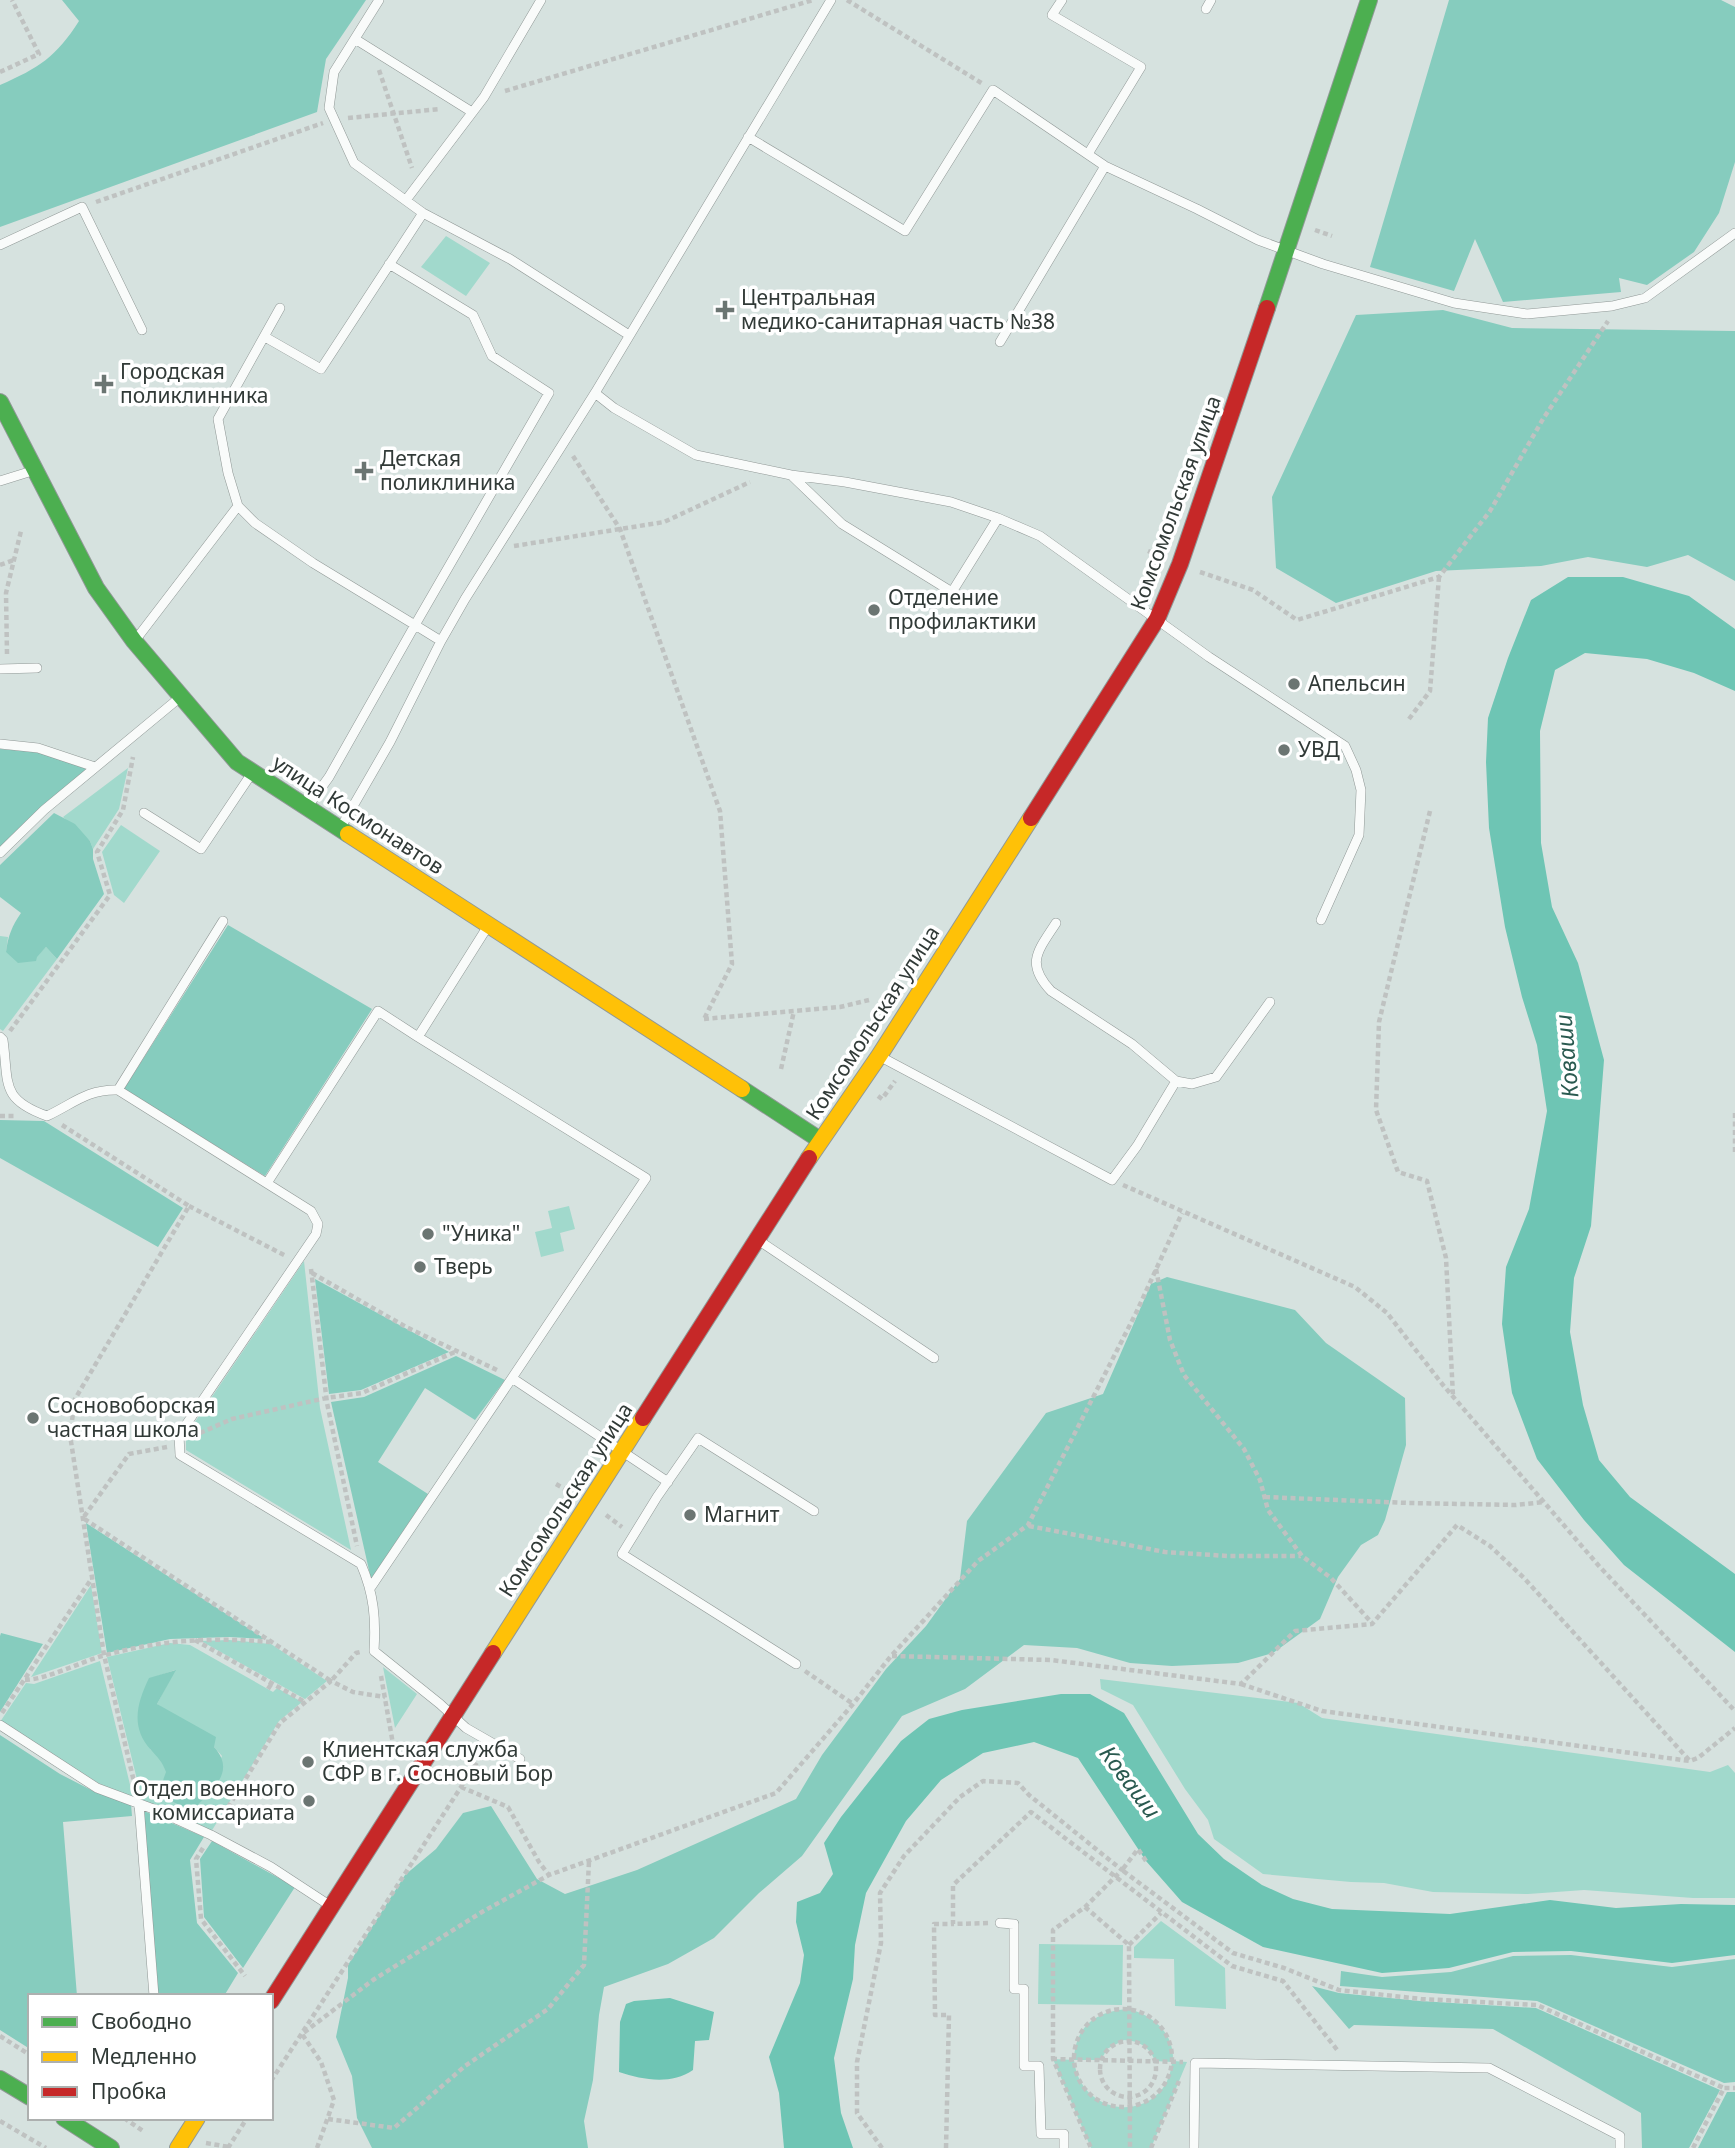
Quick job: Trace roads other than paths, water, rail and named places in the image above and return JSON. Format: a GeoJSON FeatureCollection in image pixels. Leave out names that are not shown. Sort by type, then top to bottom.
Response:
{"type":"FeatureCollection","features":[{"type":"Feature","properties":{"kind":"street","name":"Комсомольская улица"},"geometry":{"type":"LineString","coordinates":[[273,1998],[820,1140],[879,1056],[1157,619],[1180,564],[1369,0]]}},
{"type":"Feature","properties":{"kind":"street","name":"улица Космонавтов"},"geometry":{"type":"LineString","coordinates":[[0,402],[96,588],[134,642],[237,762],[820,1140]]}},
{"type":"Feature","properties":{"kind":"street"},"geometry":{"type":"LineString","coordinates":[[0,2079],[28,2096]]}},
{"type":"Feature","properties":{"kind":"street"},"geometry":{"type":"LineString","coordinates":[[67,2120],[111,2148]]}},
{"type":"Feature","properties":{"kind":"street"},"geometry":{"type":"LineString","coordinates":[[178,2148],[196,2120]]}},
{"type":"Feature","properties":{"kind":"lane"},"geometry":{"type":"LineString","coordinates":[[379,0],[334,72],[329,108],[354,163],[423,213],[510,259],[629,335]]}},
{"type":"Feature","properties":{"kind":"lane"},"geometry":{"type":"LineString","coordinates":[[406,200],[484,97],[541,0]]}},
{"type":"Feature","properties":{"kind":"lane"},"geometry":{"type":"LineString","coordinates":[[340,828],[390,742],[441,641],[595,393],[831,0]]}},
{"type":"Feature","properties":{"kind":"lane"},"geometry":{"type":"LineString","coordinates":[[1062,0],[1052,15],[1141,67],[1088,154]]}},
{"type":"Feature","properties":{"kind":"lane"},"geometry":{"type":"LineString","coordinates":[[355,39],[472,112]]}},
{"type":"Feature","properties":{"kind":"lane"},"geometry":{"type":"LineString","coordinates":[[748,136],[905,231],[993,90],[1105,166],[1258,240],[1394,286],[1454,303],[1527,314],[1612,306],[1645,298],[1735,233]]}},
{"type":"Feature","properties":{"kind":"lane"},"geometry":{"type":"LineString","coordinates":[[1000,342],[1105,166]]}},
{"type":"Feature","properties":{"kind":"lane"},"geometry":{"type":"LineString","coordinates":[[0,245],[82,207],[142,330]]}},
{"type":"Feature","properties":{"kind":"lane"},"geometry":{"type":"LineString","coordinates":[[265,337],[321,369],[423,213]]}},
{"type":"Feature","properties":{"kind":"lane"},"geometry":{"type":"LineString","coordinates":[[307,807],[329,777],[548,393],[492,356],[473,315],[389,264]]}},
{"type":"Feature","properties":{"kind":"lane"},"geometry":{"type":"LineString","coordinates":[[280,308],[218,419],[228,473],[238,506],[256,523],[313,563],[441,641]]}},
{"type":"Feature","properties":{"kind":"lane"},"geometry":{"type":"LineString","coordinates":[[595,393],[614,408],[696,455],[774,472],[951,502],[1040,536],[1209,657],[1345,746],[1356,770],[1361,790],[1359,835],[1321,920]]}},
{"type":"Feature","properties":{"kind":"lane"},"geometry":{"type":"LineString","coordinates":[[0,481],[34,470]]}},
{"type":"Feature","properties":{"kind":"lane"},"geometry":{"type":"LineString","coordinates":[[791,475],[842,524],[952,592],[998,518]]}},
{"type":"Feature","properties":{"kind":"lane"},"geometry":{"type":"LineString","coordinates":[[134,642],[238,506]]}},
{"type":"Feature","properties":{"kind":"lane"},"geometry":{"type":"LineString","coordinates":[[4,669],[37,668]]}},
{"type":"Feature","properties":{"kind":"lane"},"geometry":{"type":"LineString","coordinates":[[0,853],[44,810],[180,697]]}},
{"type":"Feature","properties":{"kind":"lane"},"geometry":{"type":"LineString","coordinates":[[0,744],[38,748],[94,767]]}},
{"type":"Feature","properties":{"kind":"lane"},"geometry":{"type":"LineString","coordinates":[[145,813],[201,849],[253,772]]}},
{"type":"Feature","properties":{"kind":"lane"},"geometry":{"type":"LineString","coordinates":[[118,1090],[223,921]]}},
{"type":"Feature","properties":{"kind":"lane"},"geometry":{"type":"LineString","coordinates":[[1056,923],[1037,954],[1036,967],[1041,979],[1051,990],[1132,1044],[1176,1081],[1192,1084],[1216,1077],[1270,1002]]}},
{"type":"Feature","properties":{"kind":"lane"},"geometry":{"type":"LineString","coordinates":[[418,1037],[489,925]]}},
{"type":"Feature","properties":{"kind":"lane"},"geometry":{"type":"LineString","coordinates":[[267,1183],[378,1011],[646,1178],[371,1587]]}},
{"type":"Feature","properties":{"kind":"lane"},"geometry":{"type":"LineString","coordinates":[[2,1039],[4,1083],[8,1094],[29,1110],[47,1116],[82,1096],[101,1090],[118,1090],[311,1211],[318,1224],[316,1234],[179,1435],[180,1455],[361,1564],[371,1587],[376,1616],[374,1651],[440,1703],[452,1716],[520,1759]]}},
{"type":"Feature","properties":{"kind":"lane"},"geometry":{"type":"LineString","coordinates":[[879,1056],[1112,1180],[1137,1146],[1176,1081]]}},
{"type":"Feature","properties":{"kind":"lane"},"geometry":{"type":"LineString","coordinates":[[757,1239],[934,1358]]}},
{"type":"Feature","properties":{"kind":"lane"},"geometry":{"type":"LineString","coordinates":[[512,1378],[667,1482]]}},
{"type":"Feature","properties":{"kind":"lane"},"geometry":{"type":"LineString","coordinates":[[796,1664],[622,1554],[698,1438],[814,1511]]}},
{"type":"Feature","properties":{"kind":"lane"},"geometry":{"type":"LineString","coordinates":[[0,1725],[97,1788],[211,1835],[271,1867],[332,1907]]}},
{"type":"Feature","properties":{"kind":"lane"},"geometry":{"type":"LineString","coordinates":[[139,1804],[154,1994]]}},
{"type":"Feature","properties":{"kind":"lane"},"geometry":{"type":"LineString","coordinates":[[1000,1923],[1014,1924],[1014,1989],[1024,1989],[1024,2066],[1039,2066],[1041,2134],[1064,2134],[1064,2148]]}},
{"type":"Feature","properties":{"kind":"lane"},"geometry":{"type":"LineString","coordinates":[[1194,2148],[1195,2063],[1489,2068],[1620,2136],[1620,2148]]}},
{"type":"Feature","properties":{"kind":"water","name":"Коваши"},"geometry":{"type":"Polygon","coordinates":[[[1568,577],[1623,577],[1689,596],[1735,629],[1735,691],[1694,673],[1647,659],[1585,653],[1555,670],[1540,731],[1541,843],[1552,907],[1578,963],[1604,1060],[1591,1226],[1574,1278],[1570,1332],[1583,1405],[1599,1460],[1630,1497],[1735,1574],[1735,1652],[1624,1565],[1584,1520],[1537,1459],[1512,1393],[1502,1324],[1506,1267],[1529,1209],[1547,1111],[1537,1045],[1505,927],[1489,828],[1486,762],[1488,718],[1531,600],[1568,577]]]}},
{"type":"Feature","properties":{"kind":"water","name":"Коваши"},"geometry":{"type":"Polygon","coordinates":[[[1061,1694],[1090,1694],[1124,1713],[1198,1834],[1224,1859],[1262,1885],[1293,1899],[1332,1909],[1450,1914],[1550,1900],[1616,1908],[1681,1904],[1735,1905],[1735,1955],[1672,1963],[1571,1951],[1513,1952],[1449,1968],[1382,1973],[1263,1947],[1182,1902],[1146,1861],[1078,1758],[1034,1742],[983,1753],[941,1780],[906,1821],[866,1893],[855,1945],[853,1979],[834,2058],[841,2113],[853,2148],[784,2148],[779,2093],[769,2057],[800,1983],[804,1955],[796,1922],[797,1902],[820,1893],[833,1874],[824,1843],[901,1741],[929,1719],[962,1710],[1061,1694]]]}},
{"type":"Feature","properties":{"kind":"water"},"geometry":{"type":"Polygon","coordinates":[[[670,1998],[714,2012],[709,2040],[695,2041],[693,2070],[676,2078],[657,2080],[619,2072],[620,2022],[626,2004],[670,1998]]]}},
{"type":"Feature","properties":{"kind":"place","name":"Центральная медико-санитарная часть №38"},"geometry":{"type":"Point","coordinates":[725,310]}},
{"type":"Feature","properties":{"kind":"place","name":"Городская поликлинника"},"geometry":{"type":"Point","coordinates":[104,384]}},
{"type":"Feature","properties":{"kind":"place","name":"Детская поликлиника"},"geometry":{"type":"Point","coordinates":[364,471]}},
{"type":"Feature","properties":{"kind":"place","name":"Отделение профилактики"},"geometry":{"type":"Point","coordinates":[874,610]}},
{"type":"Feature","properties":{"kind":"place","name":"Апельсин"},"geometry":{"type":"Point","coordinates":[1294,684]}},
{"type":"Feature","properties":{"kind":"place","name":"УВД"},"geometry":{"type":"Point","coordinates":[1284,750]}},
{"type":"Feature","properties":{"kind":"place","name":"\"Уника\""},"geometry":{"type":"Point","coordinates":[428,1234]}},
{"type":"Feature","properties":{"kind":"place","name":"Тверь"},"geometry":{"type":"Point","coordinates":[420,1267]}},
{"type":"Feature","properties":{"kind":"place","name":"Сосновоборская частная школа"},"geometry":{"type":"Point","coordinates":[33,1418]}},
{"type":"Feature","properties":{"kind":"place","name":"Магнит"},"geometry":{"type":"Point","coordinates":[690,1515]}},
{"type":"Feature","properties":{"kind":"place","name":"Клиентская служба СФР в г. Сосновый Бор"},"geometry":{"type":"Point","coordinates":[308,1762]}},
{"type":"Feature","properties":{"kind":"place","name":"Отдел военного комиссариата"},"geometry":{"type":"Point","coordinates":[309,1801]}}]}
